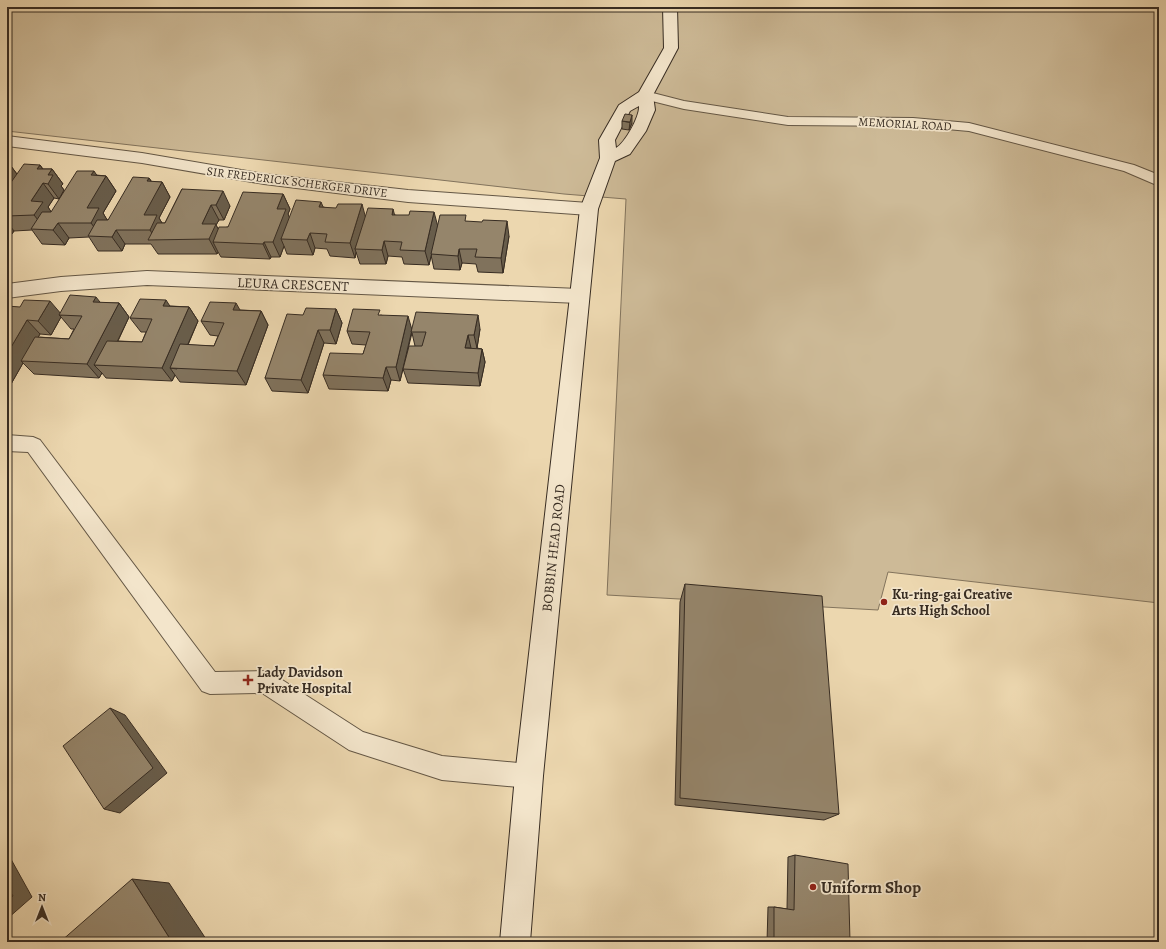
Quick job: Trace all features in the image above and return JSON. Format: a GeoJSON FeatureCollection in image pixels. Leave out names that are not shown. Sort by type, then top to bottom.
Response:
{"type":"FeatureCollection","features":[{"type":"Feature","properties":{"kind":"main road","name":"BOBBIN HEAD ROAD"},"geometry":{"type":"LineString","coordinates":[[515,942],[529,776],[589,209],[608,158],[607,140],[624,108],[644,95],[671,48],[670,7]]}},
{"type":"Feature","properties":{"kind":"main road"},"geometry":{"type":"LineString","coordinates":[[608,158],[624,150],[638,131],[647,110],[644,95]]}},
{"type":"Feature","properties":{"kind":"main road","name":"SIR FREDERICK SCHERGER DRIVE"},"geometry":{"type":"LineString","coordinates":[[7,141],[142,158],[264,180],[408,196],[589,209]]}},
{"type":"Feature","properties":{"kind":"main road","name":"LEURA CRESCENT"},"geometry":{"type":"LineString","coordinates":[[7,291],[61,284],[147,278],[579,296]]}},
{"type":"Feature","properties":{"kind":"lane","name":"MEMORIAL ROAD"},"geometry":{"type":"LineString","coordinates":[[644,95],[684,105],[788,121],[913,122],[970,127],[1129,168],[1159,181]]}},
{"type":"Feature","properties":{"kind":"lane"},"geometry":{"type":"LineString","coordinates":[[7,443],[33,445],[210,683],[265,682],[357,742],[442,768],[529,776]]}},
{"type":"Feature","properties":{"kind":"shaded area"},"geometry":{"type":"Polygon","coordinates":[[[7,7],[1159,7],[1159,603],[888,572],[878,610],[607,595],[626,199],[564,194],[7,131],[7,7]]]}},
{"type":"Feature","properties":{"kind":"building"},"geometry":{"type":"Polygon","coordinates":[[[625,114],[632,115],[630,122],[622,121],[625,114]]]}},
{"type":"Feature","properties":{"kind":"building"},"geometry":{"type":"Polygon","coordinates":[[[24,164],[40,165],[37,169],[52,169],[48,175],[53,175],[48,184],[43,183],[31,201],[43,202],[34,215],[7,216],[7,188],[24,164]]]}},
{"type":"Feature","properties":{"kind":"building"},"geometry":{"type":"Polygon","coordinates":[[[77,171],[94,171],[91,175],[106,176],[87,208],[99,208],[91,223],[58,223],[53,230],[31,229],[42,212],[51,212],[77,171]]]}},
{"type":"Feature","properties":{"kind":"building"},"geometry":{"type":"Polygon","coordinates":[[[133,177],[149,178],[147,181],[162,182],[144,215],[157,215],[150,230],[116,230],[112,237],[88,236],[97,220],[108,220],[133,177]]]}},
{"type":"Feature","properties":{"kind":"building"},"geometry":{"type":"Polygon","coordinates":[[[182,189],[223,191],[216,205],[211,205],[202,224],[216,224],[209,239],[148,240],[157,223],[165,223],[182,189]]]}},
{"type":"Feature","properties":{"kind":"building"},"geometry":{"type":"Polygon","coordinates":[[[243,192],[283,194],[277,209],[286,209],[273,242],[264,242],[263,244],[213,242],[219,227],[228,227],[243,192]]]}},
{"type":"Feature","properties":{"kind":"building"},"geometry":{"type":"Polygon","coordinates":[[[296,200],[321,202],[319,207],[336,208],[338,204],[362,204],[350,243],[325,242],[327,234],[310,233],[307,240],[281,239],[296,200]]]}},
{"type":"Feature","properties":{"kind":"building"},"geometry":{"type":"Polygon","coordinates":[[[368,208],[393,209],[392,215],[409,215],[410,211],[434,212],[425,251],[400,250],[402,242],[384,241],[382,250],[355,249],[368,208]]]}},
{"type":"Feature","properties":{"kind":"building"},"geometry":{"type":"Polygon","coordinates":[[[440,215],[466,215],[465,221],[507,221],[501,258],[475,257],[477,249],[459,249],[458,256],[431,254],[440,215]]]}},
{"type":"Feature","properties":{"kind":"building"},"geometry":{"type":"Polygon","coordinates":[[[70,295],[96,297],[93,302],[119,303],[87,364],[21,361],[35,337],[69,339],[82,316],[59,315],[70,295]]]}},
{"type":"Feature","properties":{"kind":"building"},"geometry":{"type":"Polygon","coordinates":[[[140,299],[166,300],[163,306],[189,307],[162,368],[94,365],[107,341],[142,342],[152,319],[130,318],[140,299]]]}},
{"type":"Feature","properties":{"kind":"building"},"geometry":{"type":"Polygon","coordinates":[[[24,300],[50,301],[38,321],[27,320],[7,354],[7,306],[20,307],[24,300]]]}},
{"type":"Feature","properties":{"kind":"building"},"geometry":{"type":"Polygon","coordinates":[[[210,302],[236,303],[233,310],[261,311],[237,371],[170,368],[180,344],[214,346],[224,323],[201,321],[210,302]]]}},
{"type":"Feature","properties":{"kind":"building"},"geometry":{"type":"Polygon","coordinates":[[[306,308],[336,309],[330,330],[318,330],[301,380],[265,378],[287,314],[303,315],[306,308]]]}},
{"type":"Feature","properties":{"kind":"building"},"geometry":{"type":"Polygon","coordinates":[[[353,309],[380,310],[378,315],[408,316],[396,367],[386,367],[383,378],[323,375],[330,353],[363,354],[370,332],[347,331],[353,309]]]}},
{"type":"Feature","properties":{"kind":"building"},"geometry":{"type":"Polygon","coordinates":[[[416,312],[478,315],[474,335],[468,335],[465,348],[482,349],[478,373],[403,369],[409,346],[422,346],[426,332],[411,332],[416,312]]]}},
{"type":"Feature","properties":{"kind":"building"},"geometry":{"type":"Polygon","coordinates":[[[685,584],[822,596],[839,814],[680,798],[685,584]]]}},
{"type":"Feature","properties":{"kind":"building"},"geometry":{"type":"Polygon","coordinates":[[[110,708],[153,768],[104,809],[63,746],[110,708]]]}},
{"type":"Feature","properties":{"kind":"building","name":"Uniform Shop"},"geometry":{"type":"Polygon","coordinates":[[[795,855],[848,864],[850,942],[774,942],[774,907],[794,910],[795,855]]]}},
{"type":"Feature","properties":{"kind":"building"},"geometry":{"type":"Polygon","coordinates":[[[132,879],[172,942],[60,942],[132,879]]]}},
{"type":"Feature","properties":{"kind":"building"},"geometry":{"type":"Polygon","coordinates":[[[7,886],[13,896],[7,901],[7,886]]]}},
{"type":"Feature","properties":{"kind":"place","name":"Ku-ring-gai Creative Arts High School"},"geometry":{"type":"Point","coordinates":[884,602]}},
{"type":"Feature","properties":{"kind":"place","name":"Lady Davidson Private Hospital"},"geometry":{"type":"Point","coordinates":[248,680]}},
{"type":"Feature","properties":{"kind":"place","name":"Uniform Shop"},"geometry":{"type":"Point","coordinates":[813,887]}}]}
